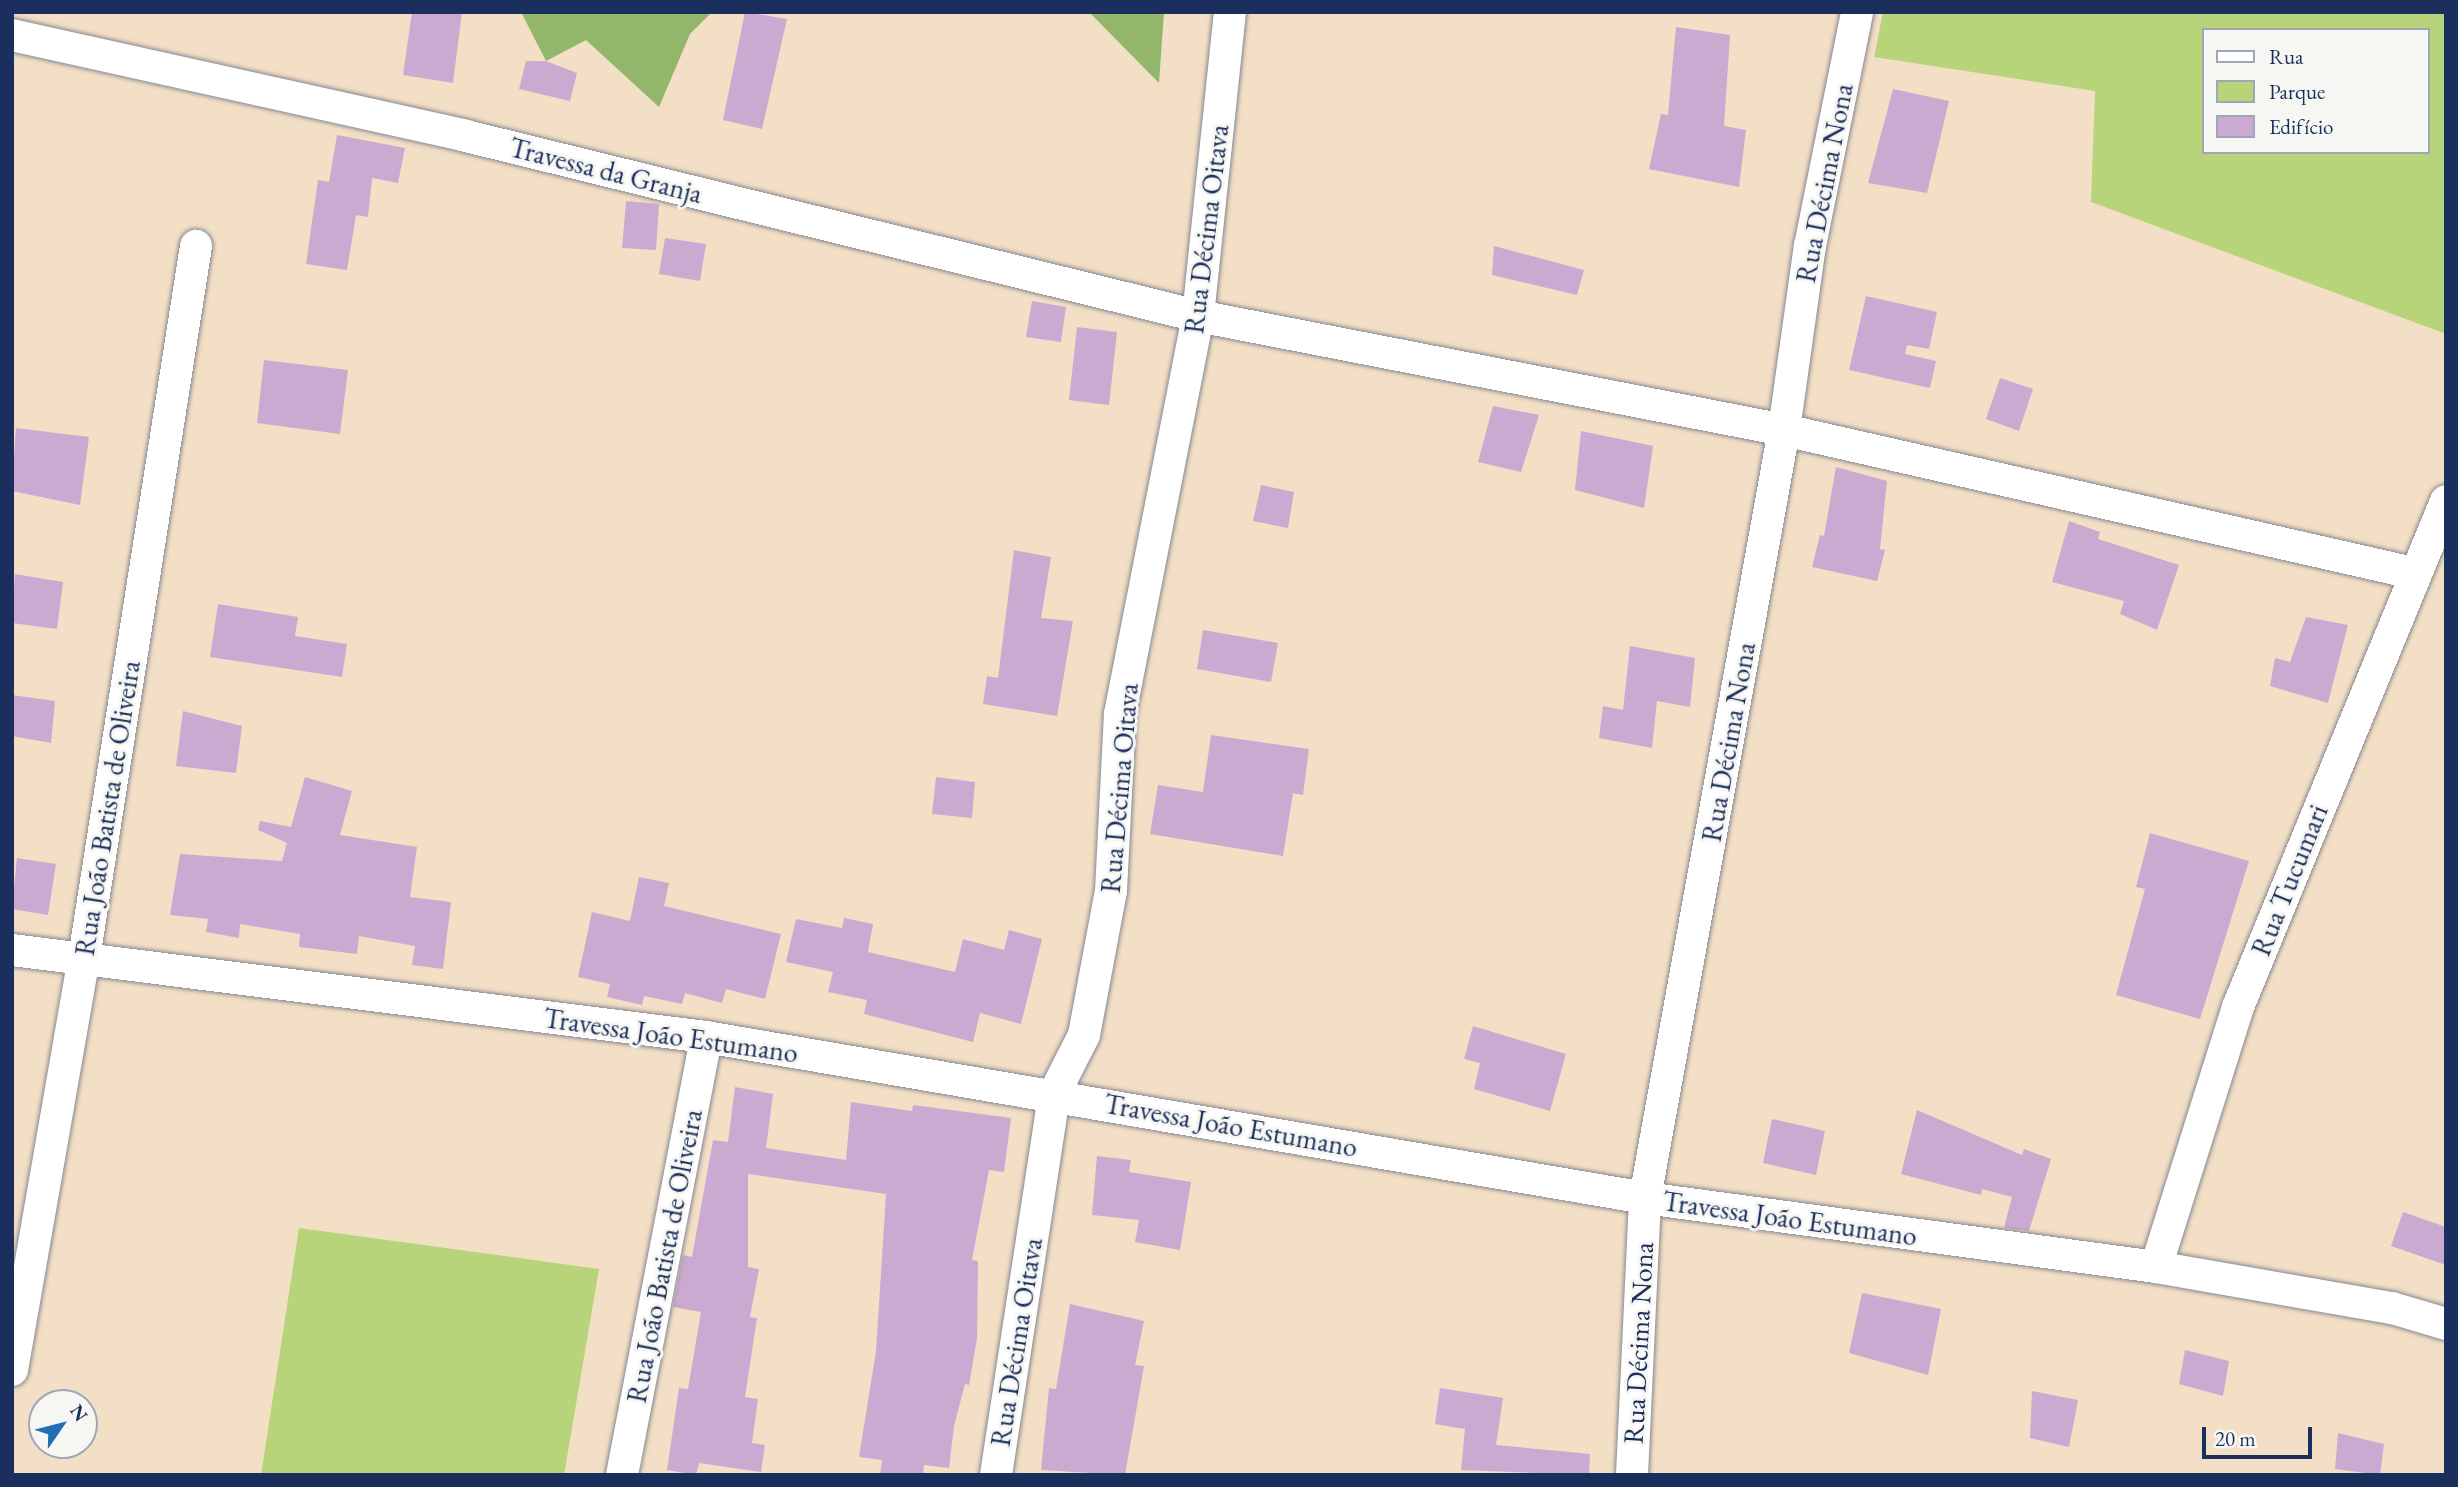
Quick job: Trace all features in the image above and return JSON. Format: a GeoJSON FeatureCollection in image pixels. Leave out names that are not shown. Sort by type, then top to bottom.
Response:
{"type":"FeatureCollection","features":[{"type":"Feature","properties":{"kind":"street","name":"Rua Décima Oitava"},"geometry":{"type":"LineString","coordinates":[[996,1475],[1054,1094],[1084,1035],[1111,891],[1120,714],[1198,316],[1230,12]]}},
{"type":"Feature","properties":{"kind":"street","name":"Rua Décima Nona"},"geometry":{"type":"LineString","coordinates":[[1632,1475],[1645,1198],[1784,430],[1810,246],[1857,12]]}},
{"type":"Feature","properties":{"kind":"street","name":"Travessa da Granja"},"geometry":{"type":"LineString","coordinates":[[12,36],[466,136],[1198,316],[1784,430],[2413,573]]}},
{"type":"Feature","properties":{"kind":"street","name":"Rua João Batista de Oliveira"},"geometry":{"type":"LineString","coordinates":[[12,1370],[84,958],[196,246]]}},
{"type":"Feature","properties":{"kind":"street","name":"Rua Tucumari"},"geometry":{"type":"LineString","coordinates":[[2156,1267],[2238,1007],[2413,573],[2446,501]]}},
{"type":"Feature","properties":{"kind":"street","name":"Travessa João Estumano"},"geometry":{"type":"LineString","coordinates":[[12,950],[706,1037],[1054,1094],[1645,1198],[2156,1267],[2392,1308],[2446,1324]]}},
{"type":"Feature","properties":{"kind":"street","name":"Rua João Batista de Oliveira"},"geometry":{"type":"LineString","coordinates":[[622,1475],[706,1037]]}},
{"type":"Feature","properties":{"kind":"green space"},"geometry":{"type":"Polygon","coordinates":[[[521,12],[712,12],[690,34],[659,107],[586,40],[546,61],[521,12]]]}},
{"type":"Feature","properties":{"kind":"green space"},"geometry":{"type":"Polygon","coordinates":[[[1089,12],[1164,12],[1159,83],[1089,12]]]}},
{"type":"Feature","properties":{"kind":"green space"},"geometry":{"type":"Polygon","coordinates":[[[1883,12],[2446,12],[2446,334],[2091,202],[2095,91],[1874,57],[1883,12]]]}},
{"type":"Feature","properties":{"kind":"green space"},"geometry":{"type":"Polygon","coordinates":[[[299,1228],[599,1269],[564,1475],[261,1475],[299,1228]]]}},
{"type":"Feature","properties":{"kind":"building"},"geometry":{"type":"Polygon","coordinates":[[[412,12],[462,12],[453,83],[403,75],[412,12]]]}},
{"type":"Feature","properties":{"kind":"building"},"geometry":{"type":"Polygon","coordinates":[[[745,12],[787,19],[762,129],[723,120],[745,12]]]}},
{"type":"Feature","properties":{"kind":"building"},"geometry":{"type":"Polygon","coordinates":[[[1676,27],[1730,35],[1724,126],[1746,130],[1739,187],[1649,169],[1661,114],[1668,115],[1676,27]]]}},
{"type":"Feature","properties":{"kind":"building"},"geometry":{"type":"Polygon","coordinates":[[[526,61],[546,61],[577,73],[570,101],[519,89],[526,61]]]}},
{"type":"Feature","properties":{"kind":"building"},"geometry":{"type":"Polygon","coordinates":[[[1893,89],[1949,101],[1927,193],[1868,183],[1893,89]]]}},
{"type":"Feature","properties":{"kind":"building"},"geometry":{"type":"Polygon","coordinates":[[[337,135],[405,148],[398,183],[372,178],[368,217],[356,215],[347,270],[306,264],[318,180],[329,182],[337,135]]]}},
{"type":"Feature","properties":{"kind":"building"},"geometry":{"type":"Polygon","coordinates":[[[626,201],[659,204],[656,250],[622,248],[626,201]]]}},
{"type":"Feature","properties":{"kind":"building"},"geometry":{"type":"Polygon","coordinates":[[[665,238],[706,244],[700,281],[659,274],[665,238]]]}},
{"type":"Feature","properties":{"kind":"building"},"geometry":{"type":"Polygon","coordinates":[[[1494,246],[1584,270],[1577,295],[1492,275],[1494,246]]]}},
{"type":"Feature","properties":{"kind":"building"},"geometry":{"type":"Polygon","coordinates":[[[1866,296],[1937,312],[1929,349],[1907,345],[1905,354],[1936,361],[1930,388],[1849,370],[1866,296]]]}},
{"type":"Feature","properties":{"kind":"building"},"geometry":{"type":"Polygon","coordinates":[[[1032,301],[1066,307],[1061,342],[1026,337],[1032,301]]]}},
{"type":"Feature","properties":{"kind":"building"},"geometry":{"type":"Polygon","coordinates":[[[1077,327],[1117,332],[1109,405],[1069,400],[1077,327]]]}},
{"type":"Feature","properties":{"kind":"building"},"geometry":{"type":"Polygon","coordinates":[[[264,360],[348,370],[340,434],[257,423],[264,360]]]}},
{"type":"Feature","properties":{"kind":"building"},"geometry":{"type":"Polygon","coordinates":[[[2000,378],[2033,389],[2019,431],[1986,419],[2000,378]]]}},
{"type":"Feature","properties":{"kind":"building"},"geometry":{"type":"Polygon","coordinates":[[[1493,406],[1539,415],[1521,472],[1478,462],[1493,406]]]}},
{"type":"Feature","properties":{"kind":"building"},"geometry":{"type":"Polygon","coordinates":[[[16,428],[89,437],[80,505],[12,491],[16,428]]]}},
{"type":"Feature","properties":{"kind":"building"},"geometry":{"type":"Polygon","coordinates":[[[1581,431],[1653,446],[1644,508],[1575,490],[1581,431]]]}},
{"type":"Feature","properties":{"kind":"building"},"geometry":{"type":"Polygon","coordinates":[[[1836,467],[1887,481],[1880,549],[1885,550],[1877,581],[1812,567],[1820,535],[1824,536],[1836,467]]]}},
{"type":"Feature","properties":{"kind":"building"},"geometry":{"type":"Polygon","coordinates":[[[1261,485],[1294,492],[1288,528],[1253,521],[1261,485]]]}},
{"type":"Feature","properties":{"kind":"building"},"geometry":{"type":"Polygon","coordinates":[[[2069,521],[2100,532],[2098,539],[2179,565],[2157,630],[2120,614],[2124,601],[2052,582],[2069,521]]]}},
{"type":"Feature","properties":{"kind":"building"},"geometry":{"type":"Polygon","coordinates":[[[1014,550],[1051,557],[1041,618],[1073,621],[1057,716],[983,704],[987,676],[998,678],[1014,550]]]}},
{"type":"Feature","properties":{"kind":"building"},"geometry":{"type":"Polygon","coordinates":[[[15,574],[63,582],[57,629],[12,623],[15,574]]]}},
{"type":"Feature","properties":{"kind":"building"},"geometry":{"type":"Polygon","coordinates":[[[218,604],[298,617],[295,636],[347,644],[342,677],[210,657],[218,604]]]}},
{"type":"Feature","properties":{"kind":"building"},"geometry":{"type":"Polygon","coordinates":[[[2306,617],[2348,625],[2328,703],[2270,686],[2275,658],[2290,662],[2306,617]]]}},
{"type":"Feature","properties":{"kind":"building"},"geometry":{"type":"Polygon","coordinates":[[[1203,630],[1278,643],[1271,682],[1197,669],[1203,630]]]}},
{"type":"Feature","properties":{"kind":"building"},"geometry":{"type":"Polygon","coordinates":[[[1630,646],[1695,658],[1690,707],[1657,701],[1652,748],[1599,738],[1603,706],[1623,710],[1630,646]]]}},
{"type":"Feature","properties":{"kind":"building"},"geometry":{"type":"Polygon","coordinates":[[[12,695],[55,701],[51,743],[12,736],[12,695]]]}},
{"type":"Feature","properties":{"kind":"building"},"geometry":{"type":"Polygon","coordinates":[[[183,711],[242,726],[236,773],[176,766],[183,711]]]}},
{"type":"Feature","properties":{"kind":"building"},"geometry":{"type":"Polygon","coordinates":[[[1211,735],[1309,749],[1303,795],[1293,793],[1283,856],[1150,834],[1158,785],[1203,792],[1211,735]]]}},
{"type":"Feature","properties":{"kind":"building"},"geometry":{"type":"Polygon","coordinates":[[[305,777],[352,791],[340,835],[417,847],[410,897],[451,902],[443,969],[412,965],[415,946],[359,936],[357,954],[299,947],[300,934],[240,924],[239,938],[206,932],[208,919],[170,915],[180,854],[282,861],[287,843],[258,830],[260,821],[291,827],[305,777]]]}},
{"type":"Feature","properties":{"kind":"building"},"geometry":{"type":"Polygon","coordinates":[[[936,777],[975,782],[972,818],[932,814],[936,777]]]}},
{"type":"Feature","properties":{"kind":"building"},"geometry":{"type":"Polygon","coordinates":[[[2150,833],[2249,861],[2200,1019],[2116,995],[2145,889],[2136,887],[2150,833]]]}},
{"type":"Feature","properties":{"kind":"building"},"geometry":{"type":"Polygon","coordinates":[[[17,858],[56,864],[48,915],[12,909],[17,858]]]}},
{"type":"Feature","properties":{"kind":"building"},"geometry":{"type":"Polygon","coordinates":[[[639,877],[669,883],[664,906],[781,934],[765,999],[726,989],[722,1003],[685,993],[682,1004],[644,996],[642,1005],[607,997],[610,984],[578,977],[592,912],[630,921],[639,877]]]}},
{"type":"Feature","properties":{"kind":"building"},"geometry":{"type":"Polygon","coordinates":[[[844,918],[873,924],[868,952],[955,972],[963,939],[1004,950],[1009,930],[1042,939],[1021,1024],[980,1013],[973,1042],[864,1014],[867,1000],[828,992],[833,972],[786,962],[796,919],[842,928],[844,918]]]}},
{"type":"Feature","properties":{"kind":"building"},"geometry":{"type":"Polygon","coordinates":[[[1473,1026],[1566,1054],[1550,1111],[1474,1089],[1480,1063],[1464,1059],[1473,1026]]]}},
{"type":"Feature","properties":{"kind":"building"},"geometry":{"type":"Polygon","coordinates":[[[735,1087],[773,1094],[766,1148],[846,1160],[851,1102],[912,1111],[913,1105],[1011,1118],[1004,1172],[989,1170],[972,1260],[978,1261],[977,1338],[969,1385],[965,1384],[954,1426],[949,1468],[924,1465],[923,1475],[880,1475],[882,1460],[859,1457],[876,1351],[886,1194],[748,1174],[748,1267],[759,1269],[750,1317],[757,1318],[745,1397],[758,1399],[752,1443],[765,1445],[761,1472],[699,1463],[696,1475],[667,1470],[679,1388],[688,1389],[701,1312],[673,1307],[683,1255],[692,1257],[713,1140],[728,1142],[735,1087]]]}},
{"type":"Feature","properties":{"kind":"building"},"geometry":{"type":"Polygon","coordinates":[[[1917,1110],[2022,1155],[2024,1149],[2051,1159],[2029,1231],[2004,1228],[2012,1197],[1982,1189],[1981,1195],[1901,1174],[1917,1110]]]}},
{"type":"Feature","properties":{"kind":"building"},"geometry":{"type":"Polygon","coordinates":[[[1772,1119],[1825,1131],[1816,1175],[1763,1163],[1772,1119]]]}},
{"type":"Feature","properties":{"kind":"building"},"geometry":{"type":"Polygon","coordinates":[[[1097,1156],[1131,1160],[1129,1172],[1191,1182],[1180,1250],[1135,1242],[1139,1220],[1092,1215],[1097,1156]]]}},
{"type":"Feature","properties":{"kind":"building"},"geometry":{"type":"Polygon","coordinates":[[[2403,1212],[2446,1227],[2446,1265],[2391,1246],[2403,1212]]]}},
{"type":"Feature","properties":{"kind":"building"},"geometry":{"type":"Polygon","coordinates":[[[1862,1293],[1941,1309],[1928,1375],[1849,1353],[1862,1293]]]}},
{"type":"Feature","properties":{"kind":"building"},"geometry":{"type":"Polygon","coordinates":[[[1070,1304],[1144,1321],[1135,1365],[1144,1366],[1125,1475],[1041,1470],[1049,1388],[1056,1389],[1070,1304]]]}},
{"type":"Feature","properties":{"kind":"building"},"geometry":{"type":"Polygon","coordinates":[[[2185,1350],[2229,1361],[2223,1396],[2179,1384],[2185,1350]]]}},
{"type":"Feature","properties":{"kind":"building"},"geometry":{"type":"Polygon","coordinates":[[[1440,1388],[1503,1398],[1496,1445],[1590,1454],[1589,1475],[1461,1470],[1465,1429],[1435,1424],[1440,1388]]]}},
{"type":"Feature","properties":{"kind":"building"},"geometry":{"type":"Polygon","coordinates":[[[2032,1391],[2078,1400],[2069,1447],[2030,1438],[2032,1391]]]}},
{"type":"Feature","properties":{"kind":"building"},"geometry":{"type":"Polygon","coordinates":[[[2338,1433],[2384,1444],[2380,1475],[2335,1469],[2338,1433]]]}}]}
